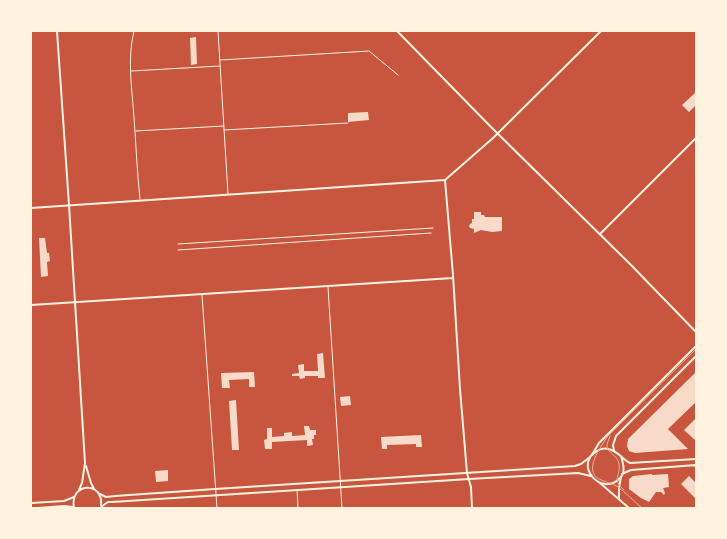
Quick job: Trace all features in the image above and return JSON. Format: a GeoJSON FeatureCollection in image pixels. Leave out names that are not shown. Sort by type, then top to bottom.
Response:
{"type":"FeatureCollection","features":[{"type":"Feature","properties":{"kind":"main road"},"geometry":{"type":"LineString","coordinates":[[57,31],[85,463],[90,483],[100,494],[106,497],[575,466],[607,448],[630,463],[696,458]]}},
{"type":"Feature","properties":{"kind":"main road"},"geometry":{"type":"LineString","coordinates":[[397,31],[696,332]]}},
{"type":"Feature","properties":{"kind":"main road"},"geometry":{"type":"LineString","coordinates":[[31,208],[445,180],[498,133],[601,31]]}},
{"type":"Feature","properties":{"kind":"main road"},"geometry":{"type":"LineString","coordinates":[[600,234],[696,138]]}},
{"type":"Feature","properties":{"kind":"main road"},"geometry":{"type":"LineString","coordinates":[[445,180],[460,389],[472,508]]}},
{"type":"Feature","properties":{"kind":"main road"},"geometry":{"type":"LineString","coordinates":[[31,305],[453,278]]}},
{"type":"Feature","properties":{"kind":"main road"},"geometry":{"type":"LineString","coordinates":[[629,508],[591,476],[588,468],[591,456],[599,443],[696,346]]}},
{"type":"Feature","properties":{"kind":"main road"},"geometry":{"type":"LineString","coordinates":[[614,451],[616,436],[696,356]]}},
{"type":"Feature","properties":{"kind":"main road"},"geometry":{"type":"LineString","coordinates":[[619,499],[623,463],[620,456]]}},
{"type":"Feature","properties":{"kind":"main road"},"geometry":{"type":"LineString","coordinates":[[31,502],[64,501],[74,496],[82,483],[85,463]]}},
{"type":"Feature","properties":{"kind":"main road"},"geometry":{"type":"LineString","coordinates":[[600,484],[611,484],[631,470],[696,466]]}},
{"type":"Feature","properties":{"kind":"main road"},"geometry":{"type":"LineString","coordinates":[[101,507],[108,502],[115,501],[578,473],[591,476]]}},
{"type":"Feature","properties":{"kind":"main road"},"geometry":{"type":"LineString","coordinates":[[79,490],[86,488],[94,489]]}},
{"type":"Feature","properties":{"kind":"main road"},"geometry":{"type":"LineString","coordinates":[[100,494],[102,500],[101,507]]}},
{"type":"Feature","properties":{"kind":"main road"},"geometry":{"type":"LineString","coordinates":[[38,508],[64,506],[74,508],[74,496]]}},
{"type":"Feature","properties":{"kind":"street"},"geometry":{"type":"LineString","coordinates":[[134,31],[130,52],[137,178],[140,200]]}},
{"type":"Feature","properties":{"kind":"street"},"geometry":{"type":"LineString","coordinates":[[218,31],[228,195]]}},
{"type":"Feature","properties":{"kind":"street"},"geometry":{"type":"LineString","coordinates":[[220,60],[369,51],[398,75]]}},
{"type":"Feature","properties":{"kind":"street"},"geometry":{"type":"LineString","coordinates":[[131,71],[220,66]]}},
{"type":"Feature","properties":{"kind":"street"},"geometry":{"type":"LineString","coordinates":[[224,130],[348,123]]}},
{"type":"Feature","properties":{"kind":"street"},"geometry":{"type":"LineString","coordinates":[[135,131],[224,126]]}},
{"type":"Feature","properties":{"kind":"street"},"geometry":{"type":"LineString","coordinates":[[178,244],[433,228]]}},
{"type":"Feature","properties":{"kind":"street"},"geometry":{"type":"LineString","coordinates":[[178,250],[431,233]]}},
{"type":"Feature","properties":{"kind":"street"},"geometry":{"type":"LineString","coordinates":[[328,286],[342,508]]}},
{"type":"Feature","properties":{"kind":"street"},"geometry":{"type":"LineString","coordinates":[[202,294],[217,508]]}},
{"type":"Feature","properties":{"kind":"street"},"geometry":{"type":"LineString","coordinates":[[297,490],[298,508]]}},
{"type":"Feature","properties":{"kind":"building"},"geometry":{"type":"Polygon","coordinates":[[[196,37],[197,64],[191,65],[190,38],[196,37]]]}},
{"type":"Feature","properties":{"kind":"building"},"geometry":{"type":"Polygon","coordinates":[[[696,92],[696,105],[689,112],[682,105],[696,92]]]}},
{"type":"Feature","properties":{"kind":"building"},"geometry":{"type":"Polygon","coordinates":[[[368,112],[369,120],[348,122],[348,113],[368,112]]]}},
{"type":"Feature","properties":{"kind":"building"},"geometry":{"type":"Polygon","coordinates":[[[474,212],[481,212],[481,215],[485,217],[502,217],[502,231],[481,230],[474,233],[474,229],[469,226],[472,223],[472,219],[474,219],[474,212]]]}},
{"type":"Feature","properties":{"kind":"building"},"geometry":{"type":"Polygon","coordinates":[[[39,238],[45,238],[50,261],[47,262],[48,276],[41,277],[39,238]]]}},
{"type":"Feature","properties":{"kind":"building"},"geometry":{"type":"Polygon","coordinates":[[[323,353],[325,378],[305,376],[305,378],[300,379],[299,376],[292,376],[292,374],[299,373],[298,365],[304,364],[304,371],[318,371],[317,354],[323,353]]]}},
{"type":"Feature","properties":{"kind":"building"},"geometry":{"type":"Polygon","coordinates":[[[254,372],[255,387],[249,387],[249,379],[229,380],[230,388],[222,388],[221,373],[254,372]]]}},
{"type":"Feature","properties":{"kind":"building"},"geometry":{"type":"Polygon","coordinates":[[[696,372],[696,402],[668,429],[688,449],[635,453],[629,451],[627,446],[628,439],[696,372]]]}},
{"type":"Feature","properties":{"kind":"building"},"geometry":{"type":"Polygon","coordinates":[[[350,396],[351,405],[341,406],[340,397],[350,396]]]}},
{"type":"Feature","properties":{"kind":"building"},"geometry":{"type":"Polygon","coordinates":[[[236,400],[239,450],[232,450],[229,401],[236,400]]]}},
{"type":"Feature","properties":{"kind":"building"},"geometry":{"type":"Polygon","coordinates":[[[696,418],[696,441],[684,430],[696,418]]]}},
{"type":"Feature","properties":{"kind":"building"},"geometry":{"type":"Polygon","coordinates":[[[304,426],[309,426],[310,430],[316,430],[316,435],[312,439],[313,445],[307,446],[307,440],[272,442],[272,449],[265,449],[264,440],[267,439],[267,428],[272,428],[272,437],[284,436],[284,433],[292,432],[292,436],[305,435],[304,426]]]}},
{"type":"Feature","properties":{"kind":"building"},"geometry":{"type":"Polygon","coordinates":[[[421,435],[422,447],[416,447],[416,444],[387,445],[387,449],[382,449],[381,437],[421,435]]]}},
{"type":"Feature","properties":{"kind":"building"},"geometry":{"type":"Polygon","coordinates":[[[168,470],[168,481],[156,482],[155,471],[168,470]]]}},
{"type":"Feature","properties":{"kind":"building"},"geometry":{"type":"Polygon","coordinates":[[[668,474],[669,487],[663,488],[664,495],[661,492],[656,492],[649,502],[629,489],[629,479],[633,476],[668,474]]]}},
{"type":"Feature","properties":{"kind":"building"},"geometry":{"type":"Polygon","coordinates":[[[689,476],[696,483],[696,499],[681,484],[689,476]]]}},
{"type":"Feature","properties":{"kind":"tram line"},"geometry":{"type":"LineString","coordinates":[[642,508],[618,487],[599,479],[595,475],[593,470],[595,458],[607,437],[696,349]]}},
{"type":"Feature","properties":{"kind":"tram line"},"geometry":{"type":"LineString","coordinates":[[610,436],[607,448],[616,457],[619,468],[617,480],[624,490]]}}]}
